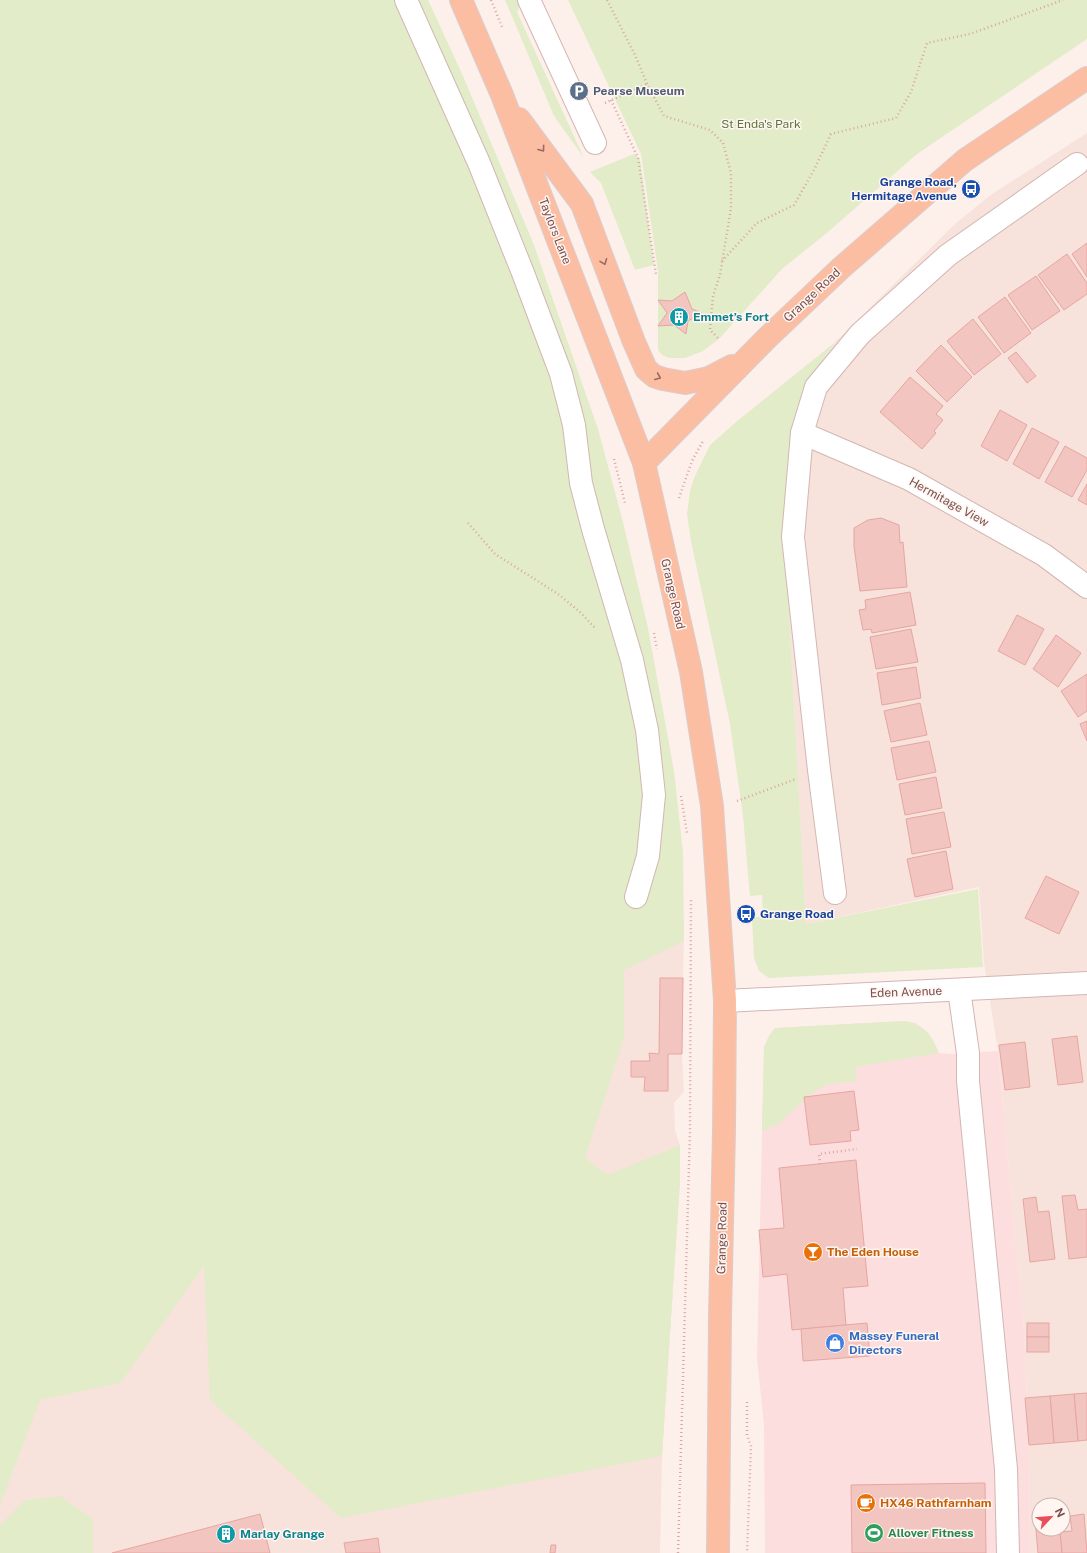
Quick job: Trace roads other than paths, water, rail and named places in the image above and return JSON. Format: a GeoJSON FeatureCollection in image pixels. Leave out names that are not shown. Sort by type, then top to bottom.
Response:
{"type":"FeatureCollection","features":[{"type":"Feature","properties":{"kind":"main road","name":"Taylors Lane"},"geometry":{"type":"LineString","coordinates":[[462,0],[502,95],[644,463]]}},
{"type":"Feature","properties":{"kind":"main road","name":"Grange Road"},"geometry":{"type":"LineString","coordinates":[[718,1553],[725,1001],[712,806],[691,672],[644,463],[767,338],[841,268],[965,160],[1087,78]]}},
{"type":"Feature","properties":{"kind":"main road"},"geometry":{"type":"LineString","coordinates":[[502,95],[582,204],[634,342],[646,369],[654,376],[663,380],[685,383],[699,381],[720,373],[736,363],[767,338]]}},
{"type":"Feature","properties":{"kind":"street"},"geometry":{"type":"LineString","coordinates":[[406,0],[479,163],[561,374],[574,425],[581,483],[595,536],[632,660],[646,730],[654,795],[648,856],[636,897]]}},
{"type":"Feature","properties":{"kind":"street"},"geometry":{"type":"LineString","coordinates":[[529,0],[595,143]]}},
{"type":"Feature","properties":{"kind":"street"},"geometry":{"type":"LineString","coordinates":[[835,893],[818,770],[793,538],[802,434],[816,387],[860,334],[948,255],[1077,164]]}},
{"type":"Feature","properties":{"kind":"street","name":"Hermitage View"},"geometry":{"type":"LineString","coordinates":[[802,434],[909,479],[1044,555],[1087,587]]}},
{"type":"Feature","properties":{"kind":"street","name":"Eden Avenue"},"geometry":{"type":"LineString","coordinates":[[725,1001],[1087,983]]}},
{"type":"Feature","properties":{"kind":"street"},"geometry":{"type":"LineString","coordinates":[[959,990],[968,1053],[968,1081],[1006,1469],[1008,1553]]}},
{"type":"Feature","properties":{"kind":"place","name":"Pearse Museum"},"geometry":{"type":"Point","coordinates":[579,91]}},
{"type":"Feature","properties":{"kind":"place","name":"Grange Road, Hermitage Avenue"},"geometry":{"type":"Point","coordinates":[971,189]}},
{"type":"Feature","properties":{"kind":"place","name":"Emmet’s Fort"},"geometry":{"type":"Point","coordinates":[679,317]}},
{"type":"Feature","properties":{"kind":"place","name":"Grange Road"},"geometry":{"type":"Point","coordinates":[746,914]}},
{"type":"Feature","properties":{"kind":"place","name":"The Eden House"},"geometry":{"type":"Point","coordinates":[813,1252]}},
{"type":"Feature","properties":{"kind":"place","name":"Massey Funeral Directors"},"geometry":{"type":"Point","coordinates":[835,1343]}},
{"type":"Feature","properties":{"kind":"place","name":"HX46 Rathfarnham"},"geometry":{"type":"Point","coordinates":[866,1503]}},
{"type":"Feature","properties":{"kind":"place","name":"Allover Fitness"},"geometry":{"type":"Point","coordinates":[874,1533]}},
{"type":"Feature","properties":{"kind":"place","name":"Marlay Grange"},"geometry":{"type":"Point","coordinates":[226,1534]}},
{"type":"Feature","properties":{"kind":"park label","name":"St Enda's Park"},"geometry":{"type":"Point","coordinates":[761,124]}}]}
